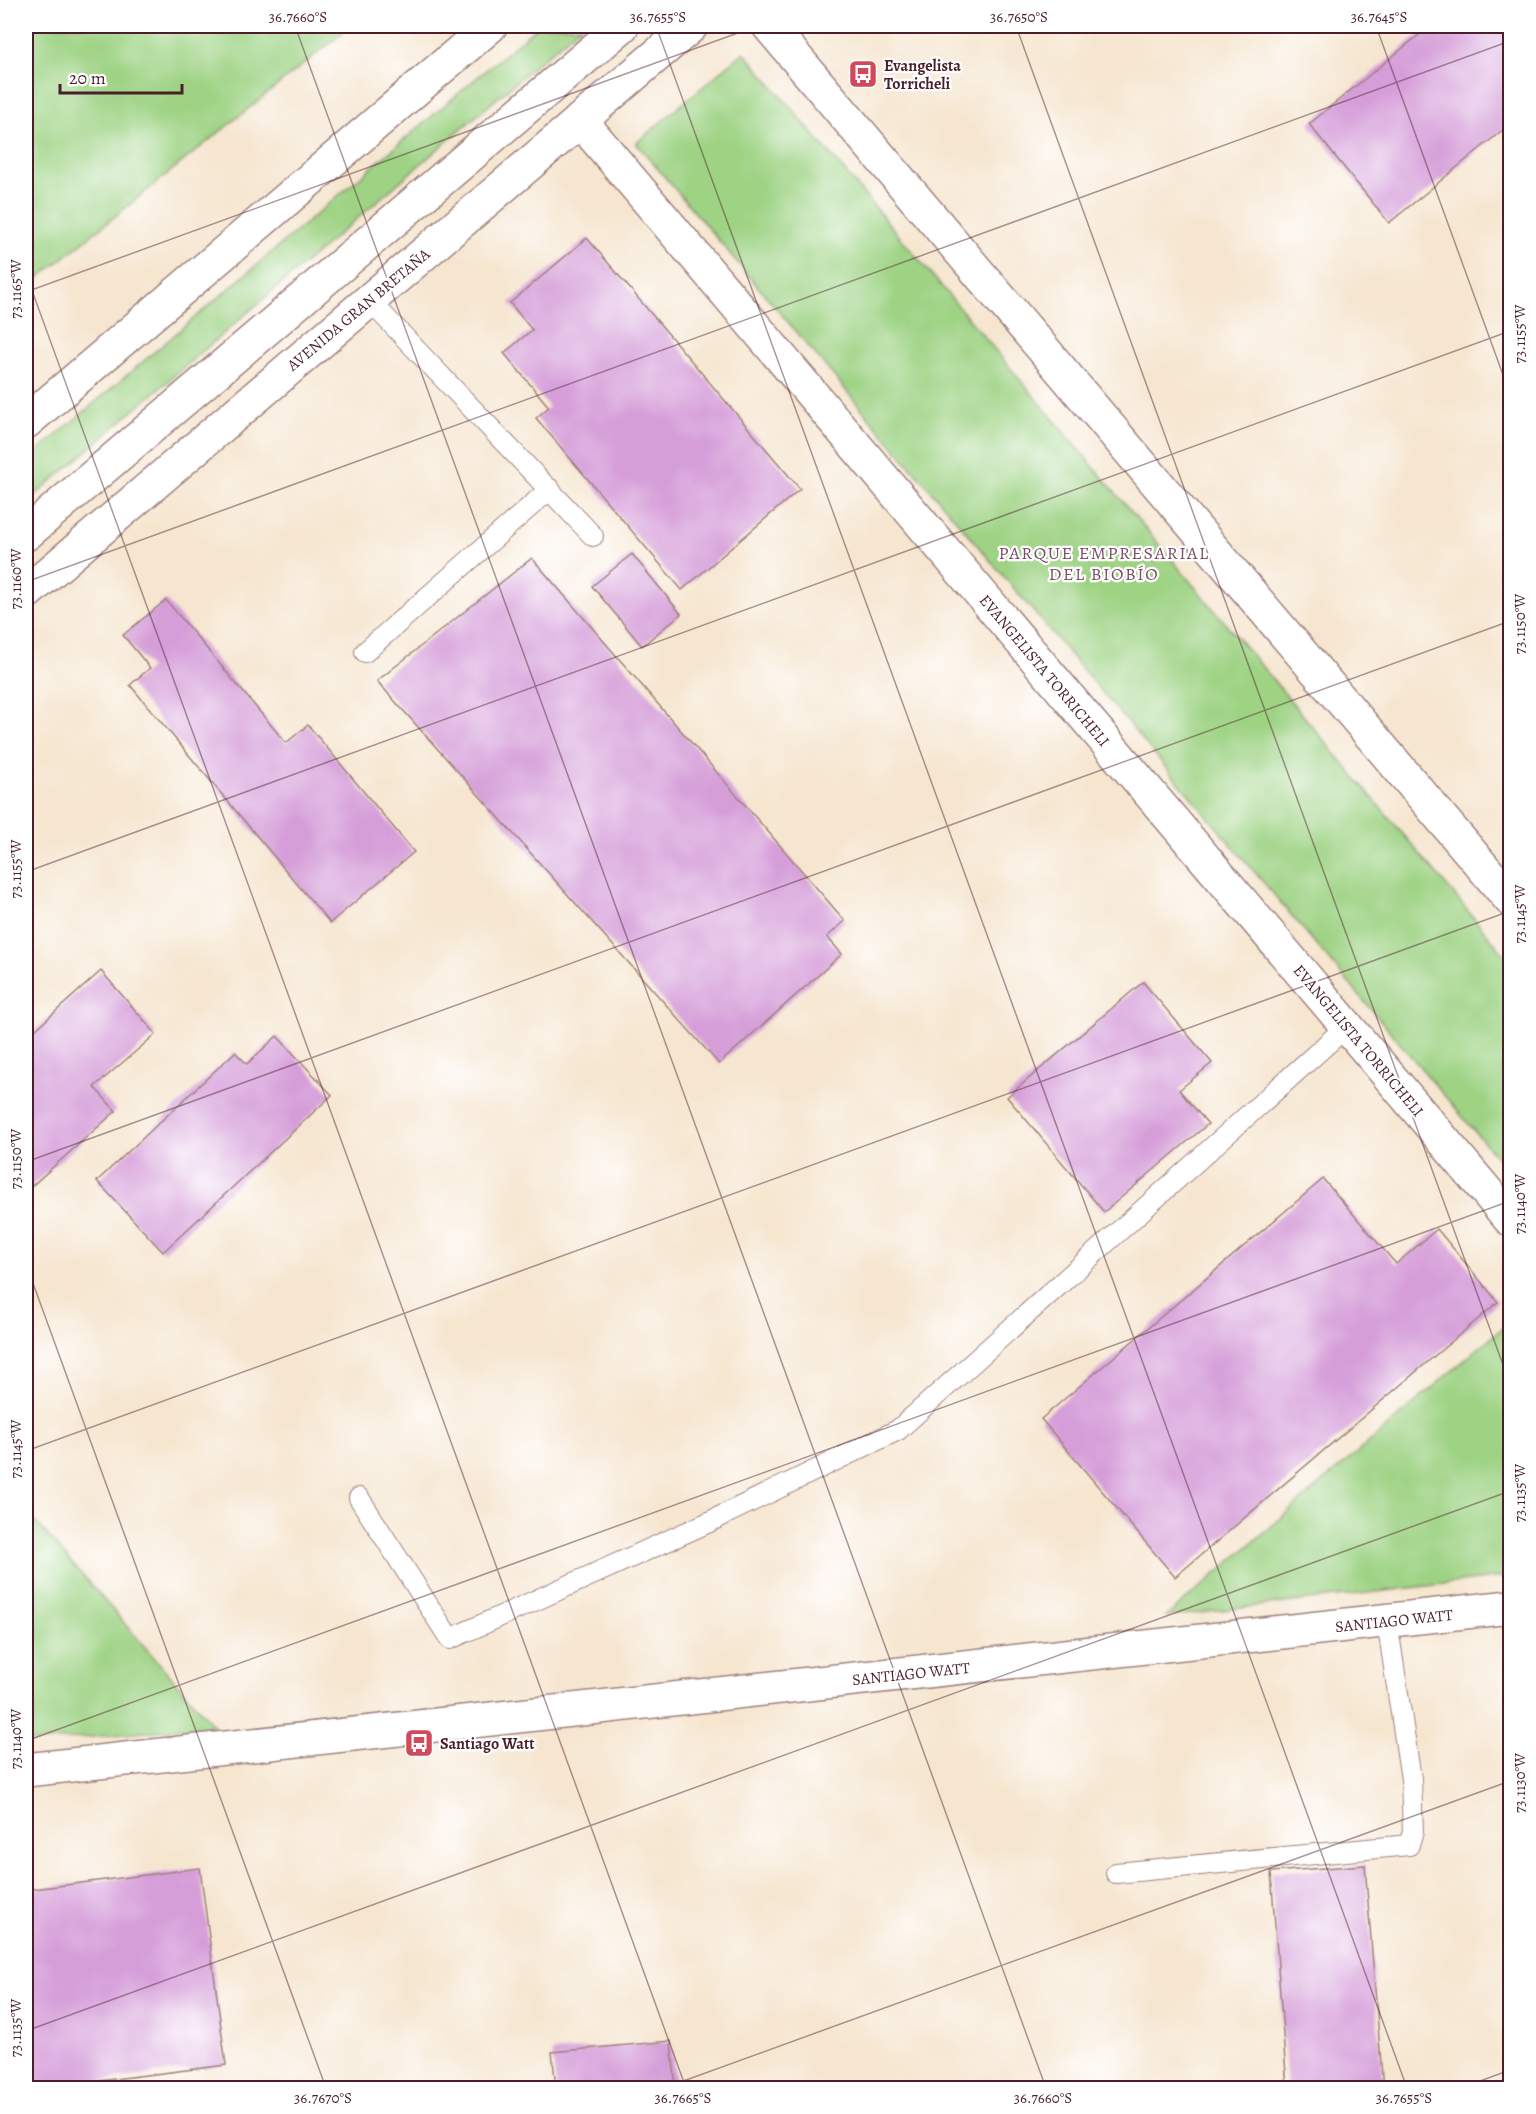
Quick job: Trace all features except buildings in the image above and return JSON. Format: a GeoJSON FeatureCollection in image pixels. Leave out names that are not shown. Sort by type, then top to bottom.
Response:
{"type":"FeatureCollection","features":[{"type":"Feature","properties":{"kind":"street"},"geometry":{"type":"LineString","coordinates":[[26,422],[490,26]]}},
{"type":"Feature","properties":{"kind":"street"},"geometry":{"type":"LineString","coordinates":[[26,534],[622,26]]}},
{"type":"Feature","properties":{"kind":"street","name":"AVENIDA GRAN BRETAÑA"},"geometry":{"type":"LineString","coordinates":[[26,593],[691,26]]}},
{"type":"Feature","properties":{"kind":"street"},"geometry":{"type":"LineString","coordinates":[[769,26],[1510,899]]}},
{"type":"Feature","properties":{"kind":"street","name":"EVANGELISTA TORRICHELI"},"geometry":{"type":"LineString","coordinates":[[580,120],[1510,1219]]}},
{"type":"Feature","properties":{"kind":"street","name":"SANTIAGO WATT"},"geometry":{"type":"LineString","coordinates":[[26,1770],[1510,1607]]}},
{"type":"Feature","properties":{"kind":"lane"},"geometry":{"type":"LineString","coordinates":[[369,300],[593,536]]}},
{"type":"Feature","properties":{"kind":"lane"},"geometry":{"type":"LineString","coordinates":[[365,652],[550,489]]}},
{"type":"Feature","properties":{"kind":"lane"},"geometry":{"type":"LineString","coordinates":[[359,1498],[450,1639],[707,1523],[898,1430],[1347,1026]]}},
{"type":"Feature","properties":{"kind":"lane"},"geometry":{"type":"LineString","coordinates":[[1116,1873],[1409,1845],[1413,1832],[1410,1779],[1387,1621]]}},
{"type":"Feature","properties":{"kind":"green space"},"geometry":{"type":"Polygon","coordinates":[[[26,26],[351,26],[26,288],[26,26]]]}},
{"type":"Feature","properties":{"kind":"green space"},"geometry":{"type":"Polygon","coordinates":[[[538,26],[581,26],[26,503],[26,461],[538,26]]]}},
{"type":"Feature","properties":{"kind":"green space"},"geometry":{"type":"Polygon","coordinates":[[[744,52],[1510,961],[1510,1173],[636,143],[744,52]]]}},
{"type":"Feature","properties":{"kind":"green space"},"geometry":{"type":"Polygon","coordinates":[[[1510,1321],[1510,1576],[1166,1617],[1510,1321]]]}},
{"type":"Feature","properties":{"kind":"green space"},"geometry":{"type":"Polygon","coordinates":[[[26,1511],[214,1726],[26,1743],[26,1511]]]}},
{"type":"Feature","properties":{"kind":"place","name":"Evangelista Torricheli"},"geometry":{"type":"Point","coordinates":[863,74]}},
{"type":"Feature","properties":{"kind":"place","name":"Santiago Watt"},"geometry":{"type":"Point","coordinates":[419,1743]}},
{"type":"Feature","properties":{"kind":"district","name":"PARQUE EMPRESARIAL DEL BIOBÍO"},"geometry":{"type":"Point","coordinates":[1104,563]}}]}
